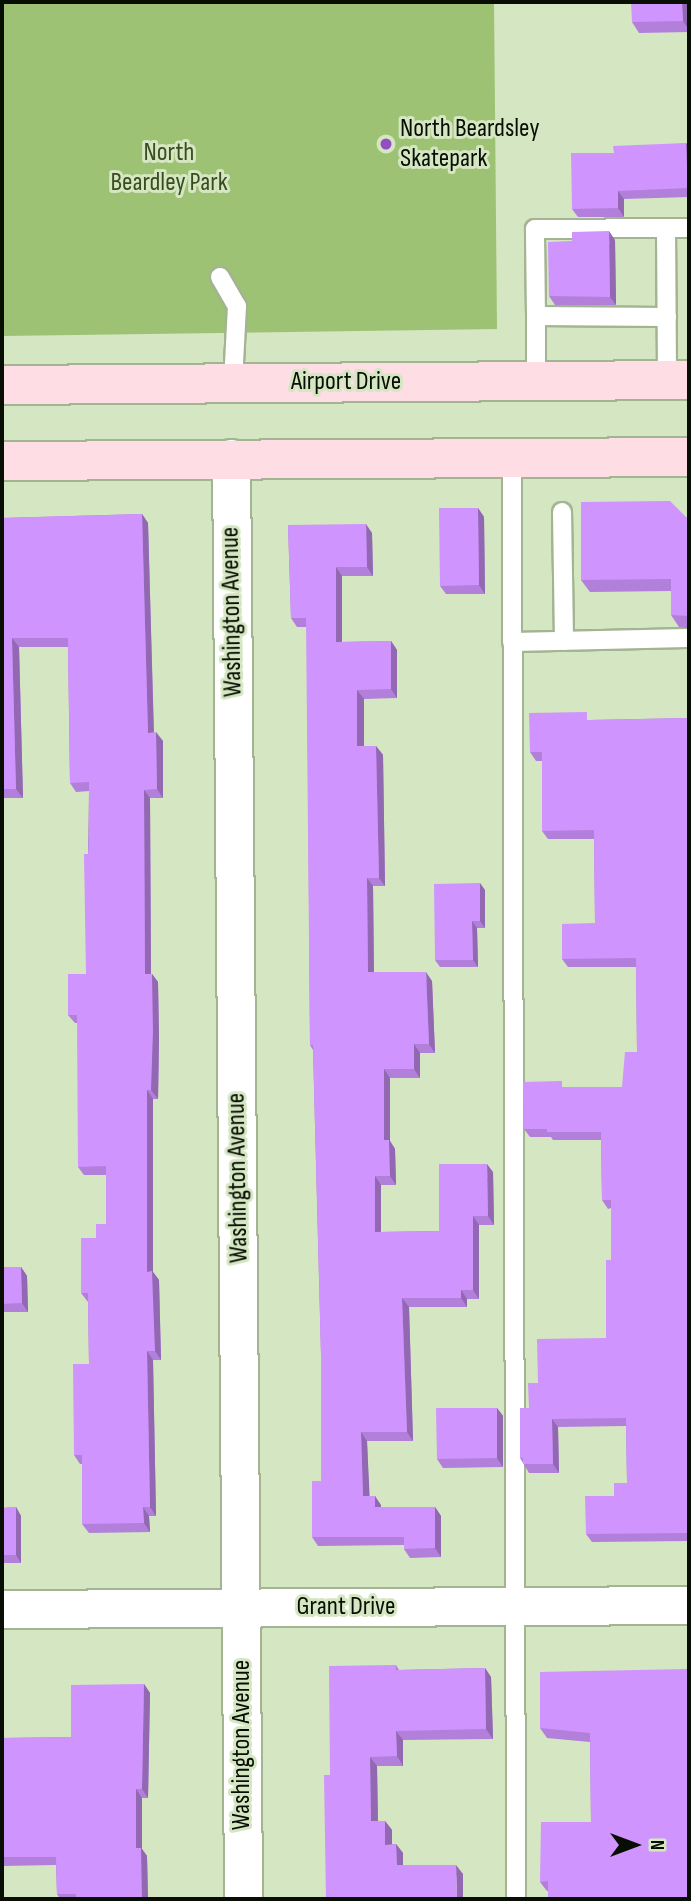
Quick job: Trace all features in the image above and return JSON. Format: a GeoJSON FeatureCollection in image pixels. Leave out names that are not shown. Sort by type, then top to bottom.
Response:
{"type":"FeatureCollection","features":[{"type":"Feature","properties":{"kind":"main road","name":"Airport Drive"},"geometry":{"type":"LineString","coordinates":[[2,385],[678,380]]}},
{"type":"Feature","properties":{"kind":"main road"},"geometry":{"type":"LineString","coordinates":[[2,461],[689,457]]}},
{"type":"Feature","properties":{"kind":"street","name":"Washington Avenue"},"geometry":{"type":"LineString","coordinates":[[231,458],[243,1899]]}},
{"type":"Feature","properties":{"kind":"street","name":"Grant Drive"},"geometry":{"type":"LineString","coordinates":[[2,1609],[689,1605]]}},
{"type":"Feature","properties":{"kind":"lane"},"geometry":{"type":"LineString","coordinates":[[666,228],[667,317],[678,380]]}},
{"type":"Feature","properties":{"kind":"lane"},"geometry":{"type":"LineString","coordinates":[[536,381],[535,229],[689,228]]}},
{"type":"Feature","properties":{"kind":"lane"},"geometry":{"type":"LineString","coordinates":[[220,277],[236,306],[233,383]]}},
{"type":"Feature","properties":{"kind":"lane"},"geometry":{"type":"LineString","coordinates":[[536,316],[667,317]]}},
{"type":"Feature","properties":{"kind":"lane"},"geometry":{"type":"LineString","coordinates":[[512,458],[516,1899]]}},
{"type":"Feature","properties":{"kind":"lane"},"geometry":{"type":"LineString","coordinates":[[562,512],[564,641]]}},
{"type":"Feature","properties":{"kind":"lane"},"geometry":{"type":"LineString","coordinates":[[512,642],[689,638]]}},
{"type":"Feature","properties":{"kind":"green space","name":"North Beardley Park"},"geometry":{"type":"Polygon","coordinates":[[[2,2],[494,2],[497,329],[2,336],[2,2]]]}},
{"type":"Feature","properties":{"kind":"building"},"geometry":{"type":"Polygon","coordinates":[[[631,2],[682,2],[683,21],[632,22],[631,2]]]}},
{"type":"Feature","properties":{"kind":"building"},"geometry":{"type":"Polygon","coordinates":[[[686,143],[688,188],[618,191],[618,208],[572,209],[571,153],[614,153],[613,146],[686,143]]]}},
{"type":"Feature","properties":{"kind":"building"},"geometry":{"type":"Polygon","coordinates":[[[609,231],[610,297],[549,296],[548,242],[572,241],[572,232],[609,231]]]}},
{"type":"Feature","properties":{"kind":"building"},"geometry":{"type":"Polygon","coordinates":[[[670,501],[689,520],[689,616],[671,615],[671,579],[581,580],[581,502],[670,501]]]}},
{"type":"Feature","properties":{"kind":"building"},"geometry":{"type":"Polygon","coordinates":[[[439,508],[478,508],[479,585],[440,586],[439,508]]]}},
{"type":"Feature","properties":{"kind":"building"},"geometry":{"type":"Polygon","coordinates":[[[142,514],[148,733],[156,732],[157,789],[144,790],[145,974],[152,974],[153,1031],[151,1090],[147,1090],[147,1272],[152,1271],[155,1351],[147,1351],[150,1507],[143,1507],[144,1523],[82,1524],[82,1455],[74,1455],[73,1364],[89,1364],[88,1293],[81,1293],[81,1238],[96,1238],[96,1224],[106,1224],[106,1166],[78,1167],[77,1015],[68,1015],[68,974],[86,974],[84,854],[88,854],[89,843],[89,782],[70,783],[68,638],[12,638],[16,789],[2,789],[2,518],[142,514]]]}},
{"type":"Feature","properties":{"kind":"building"},"geometry":{"type":"Polygon","coordinates":[[[366,524],[367,567],[336,567],[336,642],[391,641],[391,689],[357,690],[357,746],[376,746],[379,878],[367,878],[368,972],[426,972],[429,1044],[414,1044],[414,1069],[384,1069],[384,1140],[389,1140],[390,1176],[375,1176],[375,1232],[439,1231],[439,1164],[487,1164],[488,1216],[473,1216],[473,1290],[461,1290],[461,1298],[402,1298],[407,1432],[361,1432],[363,1496],[375,1496],[375,1507],[435,1507],[435,1548],[404,1549],[404,1537],[312,1537],[312,1481],[321,1481],[321,1355],[313,1045],[310,1045],[306,618],[291,618],[288,525],[366,524]]]}},
{"type":"Feature","properties":{"kind":"building"},"geometry":{"type":"Polygon","coordinates":[[[587,712],[587,720],[689,718],[689,1533],[586,1534],[585,1496],[614,1496],[614,1483],[627,1483],[626,1418],[552,1419],[553,1464],[523,1464],[523,1458],[520,1458],[520,1408],[529,1408],[528,1383],[538,1383],[537,1339],[606,1338],[606,1260],[611,1260],[611,1200],[602,1200],[601,1132],[547,1132],[547,1129],[524,1129],[523,1082],[562,1081],[562,1087],[622,1087],[625,1052],[637,1052],[636,958],[562,959],[562,924],[595,923],[594,830],[542,831],[542,752],[530,752],[529,713],[587,712]]]}},
{"type":"Feature","properties":{"kind":"building"},"geometry":{"type":"Polygon","coordinates":[[[480,883],[480,921],[472,921],[473,960],[435,960],[434,884],[480,883]]]}},
{"type":"Feature","properties":{"kind":"building"},"geometry":{"type":"Polygon","coordinates":[[[2,1267],[21,1267],[22,1303],[2,1304],[2,1267]]]}},
{"type":"Feature","properties":{"kind":"building"},"geometry":{"type":"Polygon","coordinates":[[[436,1408],[497,1408],[497,1458],[437,1459],[436,1408]]]}},
{"type":"Feature","properties":{"kind":"building"},"geometry":{"type":"Polygon","coordinates":[[[16,1507],[16,1555],[2,1555],[2,1508],[16,1507]]]}},
{"type":"Feature","properties":{"kind":"building"},"geometry":{"type":"Polygon","coordinates":[[[396,1665],[396,1670],[485,1668],[486,1729],[396,1731],[397,1756],[370,1757],[371,1821],[385,1821],[385,1845],[396,1844],[397,1865],[456,1865],[457,1899],[326,1899],[324,1775],[330,1775],[329,1666],[396,1665]]]}},
{"type":"Feature","properties":{"kind":"building"},"geometry":{"type":"Polygon","coordinates":[[[687,1669],[689,1899],[548,1899],[548,1881],[540,1882],[541,1822],[591,1822],[590,1733],[540,1728],[540,1672],[687,1669]]]}},
{"type":"Feature","properties":{"kind":"building"},"geometry":{"type":"Polygon","coordinates":[[[144,1684],[142,1789],[136,1789],[136,1848],[141,1848],[142,1899],[76,1899],[76,1894],[57,1894],[56,1857],[2,1857],[2,1738],[71,1737],[71,1685],[144,1684]]]}},
{"type":"Feature","properties":{"kind":"place","name":"North Beardsley Skatepark"},"geometry":{"type":"Point","coordinates":[386,144]}}]}
